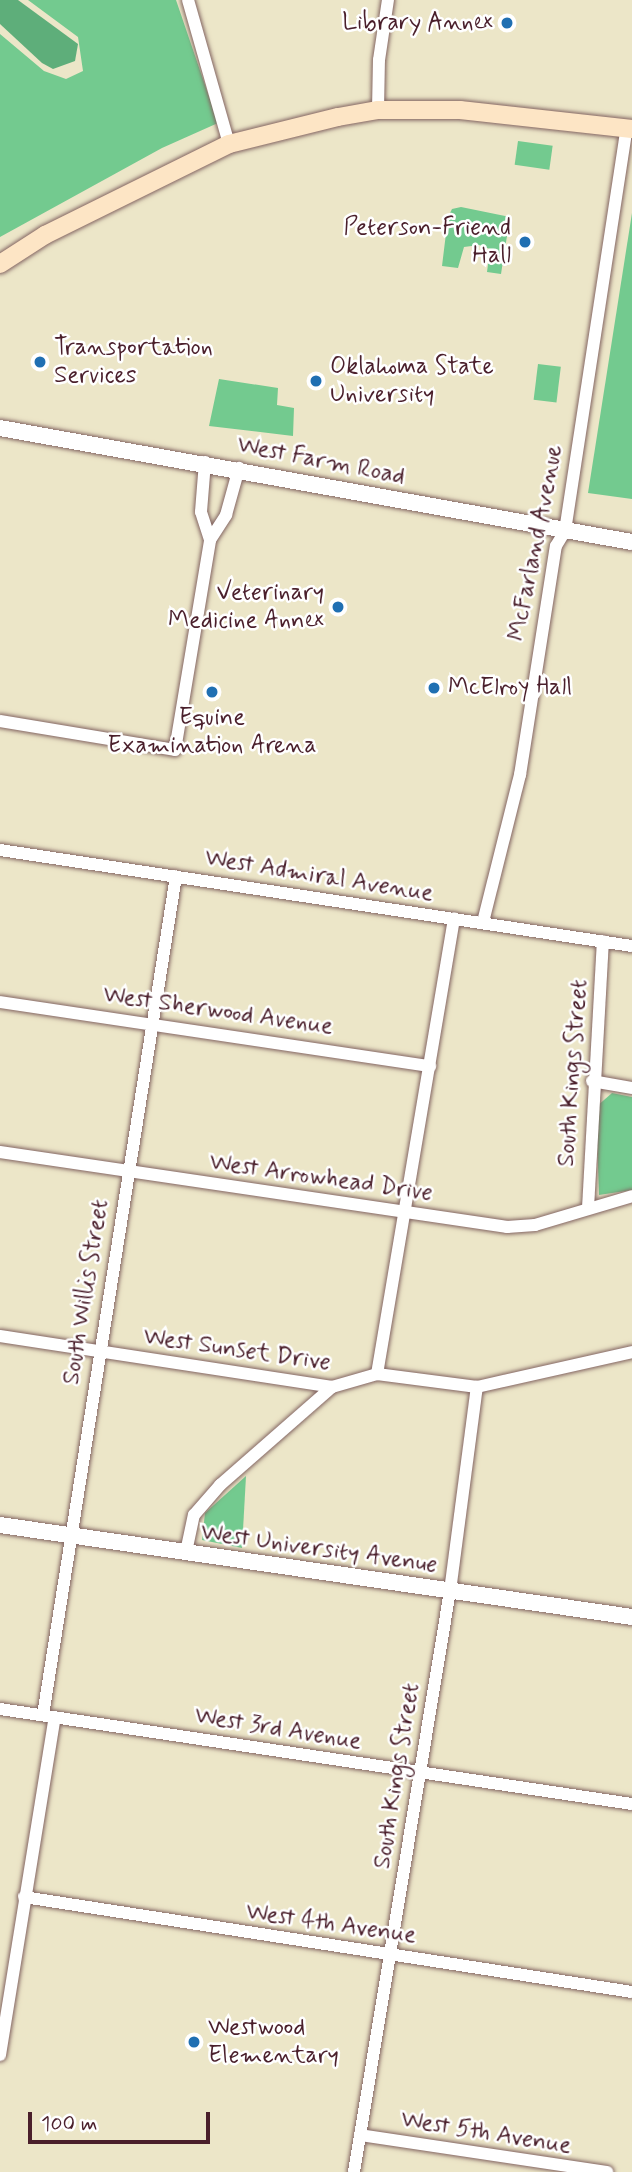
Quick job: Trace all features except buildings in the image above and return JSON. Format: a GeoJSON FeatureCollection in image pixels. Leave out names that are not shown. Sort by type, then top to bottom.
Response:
{"type":"FeatureCollection","features":[{"type":"Feature","properties":{"kind":"main road"},"geometry":{"type":"LineString","coordinates":[[0,264],[92,210],[229,144],[378,110],[494,112],[629,129]]}},
{"type":"Feature","properties":{"kind":"street"},"geometry":{"type":"LineString","coordinates":[[188,0],[229,144]]}},
{"type":"Feature","properties":{"kind":"street"},"geometry":{"type":"LineString","coordinates":[[378,110],[379,60],[388,0]]}},
{"type":"Feature","properties":{"kind":"street","name":"McFarland Avenue"},"geometry":{"type":"LineString","coordinates":[[483,922],[520,775],[556,546],[565,531],[629,129]]}},
{"type":"Feature","properties":{"kind":"street","name":"West Farm Road"},"geometry":{"type":"LineString","coordinates":[[0,428],[239,468],[632,542]]}},
{"type":"Feature","properties":{"kind":"street"},"geometry":{"type":"LineString","coordinates":[[205,462],[201,512],[210,540]]}},
{"type":"Feature","properties":{"kind":"street"},"geometry":{"type":"LineString","coordinates":[[0,721],[175,750],[210,540],[226,515],[239,468]]}},
{"type":"Feature","properties":{"kind":"street","name":"West Admiral Avenue"},"geometry":{"type":"LineString","coordinates":[[0,850],[632,946]]}},
{"type":"Feature","properties":{"kind":"street","name":"South Willis Street"},"geometry":{"type":"LineString","coordinates":[[0,2055],[24,1898],[98,1351],[176,876]]}},
{"type":"Feature","properties":{"kind":"street"},"geometry":{"type":"LineString","coordinates":[[377,1374],[454,918]]}},
{"type":"Feature","properties":{"kind":"street","name":"South Kings Street"},"geometry":{"type":"LineString","coordinates":[[587,1208],[592,1082],[603,942]]}},
{"type":"Feature","properties":{"kind":"street","name":"West Sherwood Avenue"},"geometry":{"type":"LineString","coordinates":[[0,1002],[430,1066]]}},
{"type":"Feature","properties":{"kind":"street"},"geometry":{"type":"LineString","coordinates":[[592,1082],[632,1088]]}},
{"type":"Feature","properties":{"kind":"street","name":"West Arrowhead Drive"},"geometry":{"type":"LineString","coordinates":[[0,1152],[507,1227],[535,1226],[632,1196]]}},
{"type":"Feature","properties":{"kind":"street","name":"West Sunset Drive"},"geometry":{"type":"LineString","coordinates":[[0,1336],[332,1387],[377,1374],[477,1387],[632,1352]]}},
{"type":"Feature","properties":{"kind":"street"},"geometry":{"type":"LineString","coordinates":[[186,1552],[194,1515],[211,1495],[332,1387]]}},
{"type":"Feature","properties":{"kind":"street","name":"South Kings Street"},"geometry":{"type":"LineString","coordinates":[[354,2172],[450,1591],[477,1387]]}},
{"type":"Feature","properties":{"kind":"street","name":"West University Avenue"},"geometry":{"type":"LineString","coordinates":[[0,1525],[632,1618]]}},
{"type":"Feature","properties":{"kind":"street","name":"West 3rd Avenue"},"geometry":{"type":"LineString","coordinates":[[0,1709],[632,1804]]}},
{"type":"Feature","properties":{"kind":"street","name":"West 4th Avenue"},"geometry":{"type":"LineString","coordinates":[[24,1898],[632,1992]]}},
{"type":"Feature","properties":{"kind":"street","name":"West 5th Avenue"},"geometry":{"type":"LineString","coordinates":[[360,2135],[607,2172]]}},
{"type":"Feature","properties":{"kind":"green space"},"geometry":{"type":"Polygon","coordinates":[[[0,0],[18,0],[78,44],[75,61],[53,69],[42,63],[0,24],[0,0]]]}},
{"type":"Feature","properties":{"kind":"green space"},"geometry":{"type":"Polygon","coordinates":[[[28,0],[176,0],[218,123],[162,148],[0,237],[0,34],[44,71],[66,79],[83,71],[78,37],[28,0]]]}},
{"type":"Feature","properties":{"kind":"green space"},"geometry":{"type":"Polygon","coordinates":[[[518,141],[553,146],[549,170],[515,165],[518,141]]]}},
{"type":"Feature","properties":{"kind":"green space"},"geometry":{"type":"Polygon","coordinates":[[[461,207],[510,217],[501,274],[487,272],[490,249],[479,245],[464,247],[458,268],[442,266],[448,217],[452,209],[461,207]]]}},
{"type":"Feature","properties":{"kind":"green space"},"geometry":{"type":"Polygon","coordinates":[[[632,213],[632,499],[588,493],[632,213]]]}},
{"type":"Feature","properties":{"kind":"green space"},"geometry":{"type":"Polygon","coordinates":[[[538,364],[561,367],[556,403],[534,400],[538,364]]]}},
{"type":"Feature","properties":{"kind":"green space"},"geometry":{"type":"Polygon","coordinates":[[[219,379],[278,388],[277,405],[294,408],[293,436],[209,426],[219,379]]]}},
{"type":"Feature","properties":{"kind":"green space"},"geometry":{"type":"Polygon","coordinates":[[[612,1093],[632,1097],[632,1190],[599,1195],[596,1107],[612,1093]]]}},
{"type":"Feature","properties":{"kind":"green space"},"geometry":{"type":"Polygon","coordinates":[[[246,1476],[242,1548],[202,1540],[205,1513],[246,1476]]]}},
{"type":"Feature","properties":{"kind":"place","name":"Library Annex"},"geometry":{"type":"Point","coordinates":[507,23]}},
{"type":"Feature","properties":{"kind":"place","name":"Peterson-Friend Hall"},"geometry":{"type":"Point","coordinates":[525,242]}},
{"type":"Feature","properties":{"kind":"place","name":"Transportation Services"},"geometry":{"type":"Point","coordinates":[40,362]}},
{"type":"Feature","properties":{"kind":"place","name":"Oklahoma State University"},"geometry":{"type":"Point","coordinates":[316,381]}},
{"type":"Feature","properties":{"kind":"place","name":"Veterinary Medicine Annex"},"geometry":{"type":"Point","coordinates":[338,607]}},
{"type":"Feature","properties":{"kind":"place","name":"McElroy Hall"},"geometry":{"type":"Point","coordinates":[434,688]}},
{"type":"Feature","properties":{"kind":"place","name":"Equine Examination Arena"},"geometry":{"type":"Point","coordinates":[212,692]}},
{"type":"Feature","properties":{"kind":"place","name":"Westwood Elementary"},"geometry":{"type":"Point","coordinates":[194,2042]}}]}
